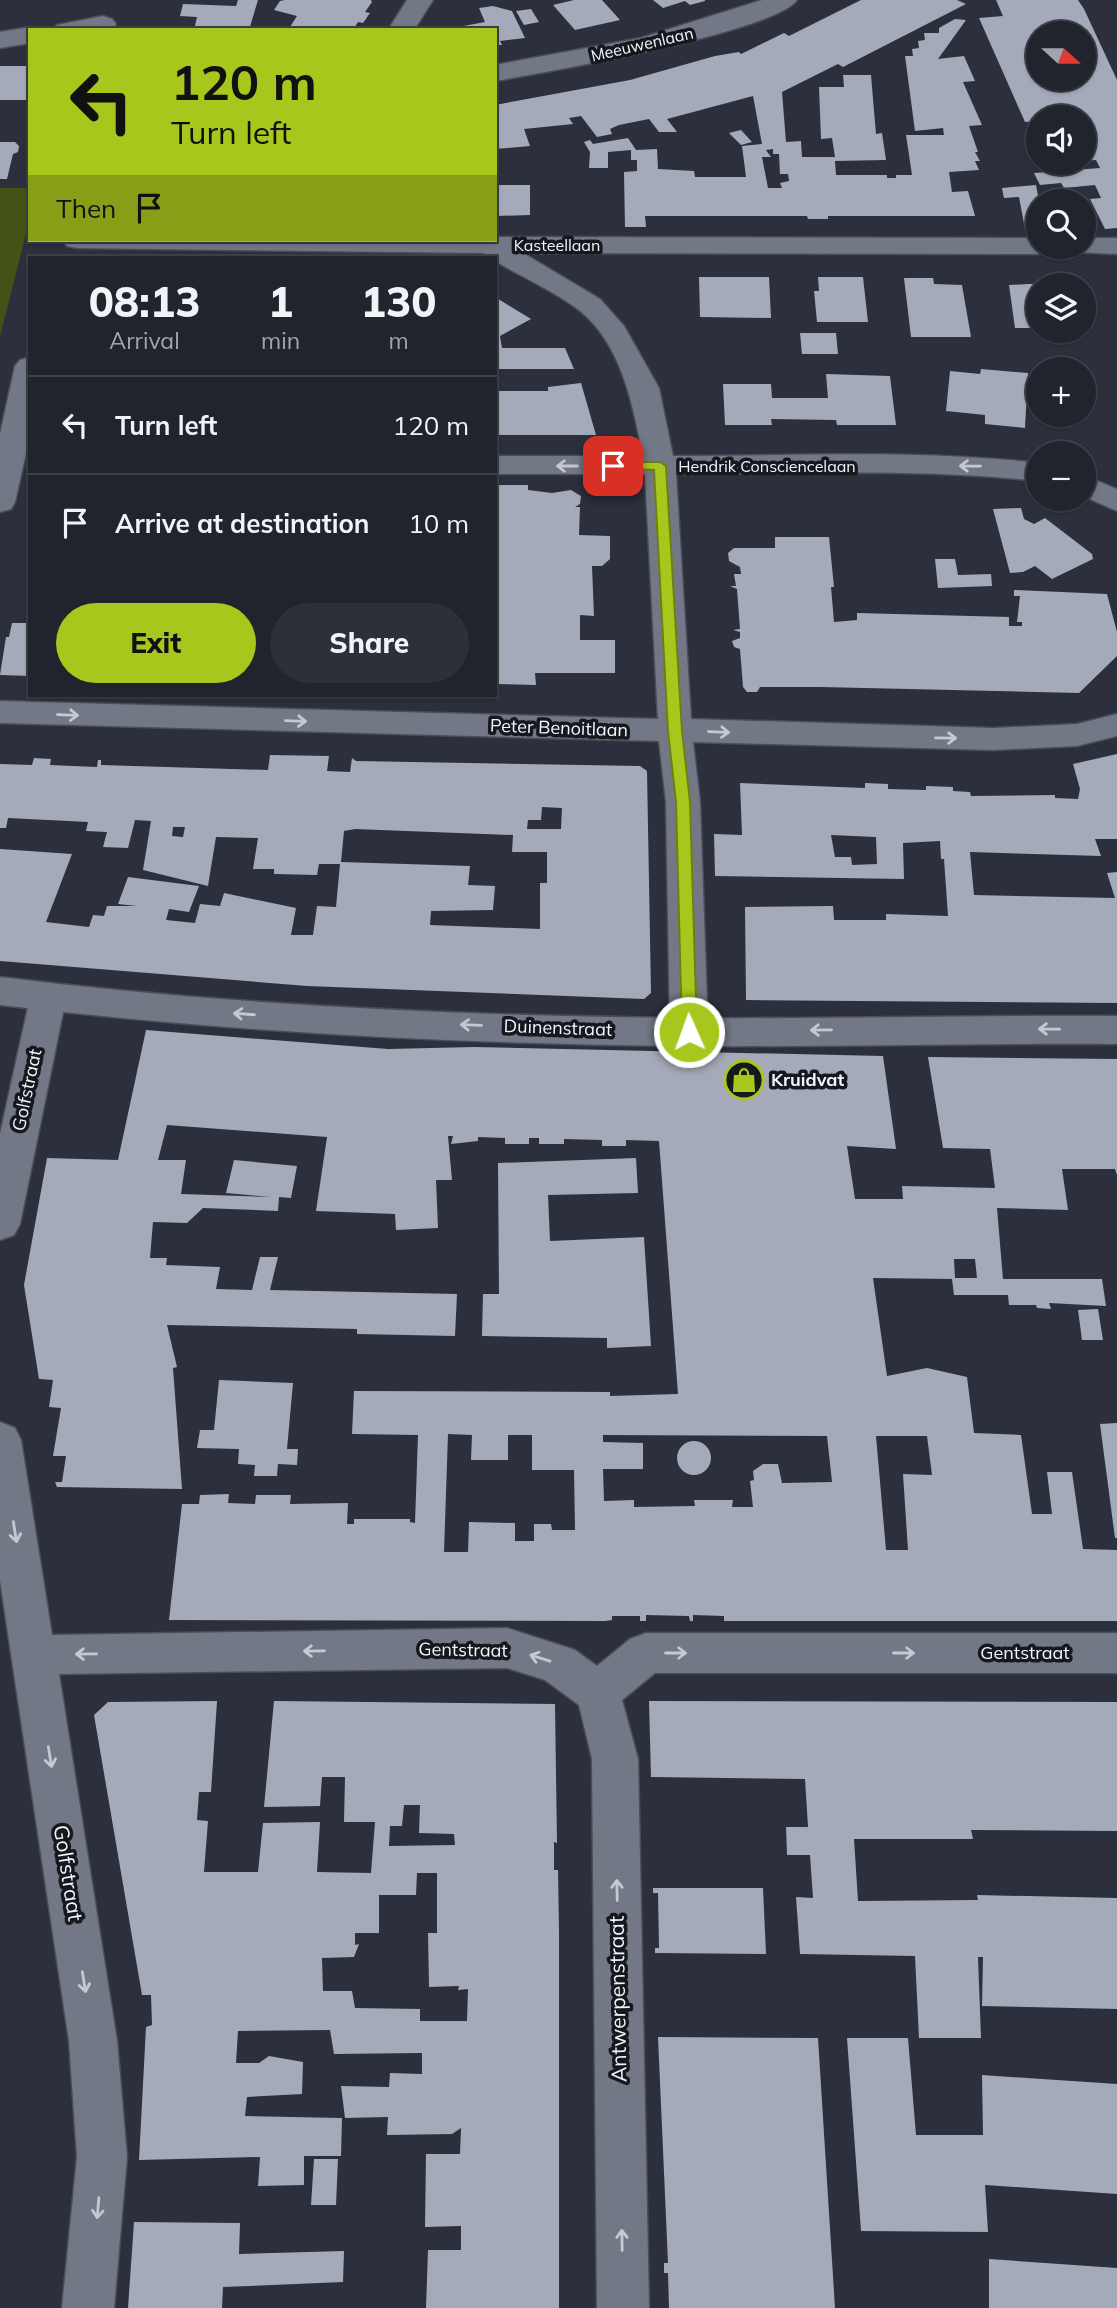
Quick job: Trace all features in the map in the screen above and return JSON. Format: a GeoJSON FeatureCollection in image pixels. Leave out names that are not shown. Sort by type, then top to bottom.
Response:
{"type":"FeatureCollection","features":[{"type":"Feature","properties":{"kind":"street"},"geometry":{"type":"LineString","coordinates":[[402,28],[419,0]]}},
{"type":"Feature","properties":{"kind":"street","name":"Meeuwenlaan"},"geometry":{"type":"LineString","coordinates":[[497,73],[608,53],[681,36],[784,0]]}},
{"type":"Feature","properties":{"kind":"street"},"geometry":{"type":"LineString","coordinates":[[72,28],[104,18]]}},
{"type":"Feature","properties":{"kind":"street"},"geometry":{"type":"LineString","coordinates":[[0,40],[28,35]]}},
{"type":"Feature","properties":{"kind":"street","name":"Kasteellaan"},"geometry":{"type":"LineString","coordinates":[[349,242],[1026,246]]}},
{"type":"Feature","properties":{"kind":"street"},"geometry":{"type":"LineString","coordinates":[[485,243],[590,306],[614,332],[644,388],[660,466],[675,731],[683,802],[689,1032]]}},
{"type":"Feature","properties":{"kind":"street"},"geometry":{"type":"LineString","coordinates":[[1096,246],[1117,246]]}},
{"type":"Feature","properties":{"kind":"street"},"geometry":{"type":"LineString","coordinates":[[0,502],[19,464],[19,371]]}},
{"type":"Feature","properties":{"kind":"street","name":"Hendrik Consciencelaan"},"geometry":{"type":"LineString","coordinates":[[497,466],[956,466],[1026,471]]}},
{"type":"Feature","properties":{"kind":"street"},"geometry":{"type":"LineString","coordinates":[[1096,490],[1117,501]]}},
{"type":"Feature","properties":{"kind":"street","name":"Peter Benoitlaan"},"geometry":{"type":"LineString","coordinates":[[0,712],[993,739],[1077,735],[1117,725]]}},
{"type":"Feature","properties":{"kind":"street","name":"Duinenstraat"},"geometry":{"type":"LineString","coordinates":[[0,991],[48,998],[376,1023],[689,1032],[971,1028],[1117,1030]]}},
{"type":"Feature","properties":{"kind":"street","name":"Golfstraat"},"geometry":{"type":"LineString","coordinates":[[0,1224],[48,998]]}},
{"type":"Feature","properties":{"kind":"street","name":"Golfstraat"},"geometry":{"type":"LineString","coordinates":[[0,1440],[93,2041],[102,2157],[88,2308]]}},
{"type":"Feature","properties":{"kind":"street","name":"Gentstraat"},"geometry":{"type":"LineString","coordinates":[[35,1655],[507,1648],[559,1664],[598,1693],[646,1653],[1117,1653]]}},
{"type":"Feature","properties":{"kind":"street","name":"Antwerpenstraat"},"geometry":{"type":"LineString","coordinates":[[598,1693],[615,1759],[623,2308]]}},
{"type":"Feature","properties":{"kind":"green space"},"geometry":{"type":"Polygon","coordinates":[[[0,188],[28,188],[28,226],[0,336],[0,188]]]}},
{"type":"Feature","properties":{"kind":"building"},"geometry":{"type":"Polygon","coordinates":[[[238,0],[258,0],[250,28],[194,28],[197,17],[180,16],[183,4],[236,6],[238,0]]]}},
{"type":"Feature","properties":{"kind":"building"},"geometry":{"type":"Polygon","coordinates":[[[574,0],[602,0],[620,20],[575,30],[553,5],[574,0]]]}},
{"type":"Feature","properties":{"kind":"building"},"geometry":{"type":"Polygon","coordinates":[[[653,0],[705,1],[690,5],[685,1],[663,8],[653,0]]]}},
{"type":"Feature","properties":{"kind":"building"},"geometry":{"type":"Polygon","coordinates":[[[861,0],[957,0],[966,4],[843,67],[838,64],[782,92],[786,142],[801,141],[802,157],[835,157],[832,138],[821,139],[819,87],[844,87],[843,75],[871,75],[876,134],[882,133],[886,160],[835,161],[836,175],[887,175],[887,178],[896,178],[896,175],[912,175],[906,135],[944,135],[943,128],[915,131],[905,56],[913,56],[912,49],[919,48],[918,41],[925,40],[924,33],[939,33],[939,28],[955,19],[966,20],[938,59],[964,56],[975,81],[963,82],[982,125],[969,126],[978,152],[975,152],[980,161],[975,161],[979,170],[949,172],[952,192],[968,191],[975,216],[828,216],[828,219],[808,219],[807,216],[645,216],[646,227],[625,227],[624,172],[637,171],[637,160],[631,160],[631,150],[608,152],[608,168],[589,168],[590,152],[584,142],[590,140],[593,144],[628,138],[636,150],[657,149],[658,169],[694,171],[695,177],[746,177],[742,146],[762,144],[753,96],[667,119],[677,132],[659,132],[649,119],[619,125],[610,129],[612,134],[597,137],[581,116],[569,118],[573,124],[524,129],[530,146],[497,149],[497,105],[630,80],[715,56],[739,52],[741,54],[784,33],[789,36],[861,0]],[[773,149],[766,150],[771,157],[762,157],[768,188],[782,188],[780,183],[789,181],[788,174],[780,174],[779,154],[773,154],[773,149]]]}},
{"type":"Feature","properties":{"kind":"building"},"geometry":{"type":"Polygon","coordinates":[[[996,0],[1078,0],[1084,9],[1090,21],[1026,21],[1026,91],[1096,91],[1096,35],[1117,80],[1117,228],[1105,229],[1096,211],[1096,198],[1101,198],[1095,185],[1064,188],[1061,183],[1040,185],[1035,175],[1096,175],[1096,168],[1100,168],[1096,160],[1096,105],[1026,105],[1025,122],[979,18],[1003,16],[996,0]]]}},
{"type":"Feature","properties":{"kind":"building"},"geometry":{"type":"Polygon","coordinates":[[[280,1],[372,2],[365,12],[370,13],[363,23],[358,22],[354,28],[289,28],[297,16],[274,10],[280,1]]]}},
{"type":"Feature","properties":{"kind":"building"},"geometry":{"type":"Polygon","coordinates":[[[493,6],[512,11],[525,38],[500,41],[502,45],[497,45],[497,28],[453,28],[485,22],[479,8],[493,6]]]}},
{"type":"Feature","properties":{"kind":"building"},"geometry":{"type":"Polygon","coordinates":[[[531,9],[539,22],[524,25],[516,11],[531,9]]]}},
{"type":"Feature","properties":{"kind":"building"},"geometry":{"type":"Polygon","coordinates":[[[0,66],[28,66],[28,100],[0,100],[0,66]]]}},
{"type":"Feature","properties":{"kind":"building"},"geometry":{"type":"Polygon","coordinates":[[[741,130],[752,142],[741,145],[729,133],[741,130]]]}},
{"type":"Feature","properties":{"kind":"building"},"geometry":{"type":"Polygon","coordinates":[[[0,142],[15,142],[19,146],[18,152],[13,154],[7,179],[0,179],[0,142]]]}},
{"type":"Feature","properties":{"kind":"building"},"geometry":{"type":"Polygon","coordinates":[[[497,185],[530,185],[530,215],[497,216],[497,185]]]}},
{"type":"Feature","properties":{"kind":"building"},"geometry":{"type":"Polygon","coordinates":[[[1036,185],[1037,189],[1026,189],[1026,229],[1019,197],[1004,198],[1002,188],[1036,185]]]}},
{"type":"Feature","properties":{"kind":"building"},"geometry":{"type":"Polygon","coordinates":[[[699,277],[769,277],[771,318],[700,317],[699,277]]]}},
{"type":"Feature","properties":{"kind":"building"},"geometry":{"type":"Polygon","coordinates":[[[818,277],[863,277],[868,322],[817,322],[814,291],[819,291],[818,277]]]}},
{"type":"Feature","properties":{"kind":"building"},"geometry":{"type":"Polygon","coordinates":[[[904,278],[933,278],[934,284],[962,285],[971,337],[911,337],[904,278]]]}},
{"type":"Feature","properties":{"kind":"building"},"geometry":{"type":"Polygon","coordinates":[[[1026,284],[1026,328],[1015,328],[1009,285],[1026,284]]]}},
{"type":"Feature","properties":{"kind":"building"},"geometry":{"type":"Polygon","coordinates":[[[497,298],[531,319],[500,336],[502,348],[565,348],[574,369],[497,369],[497,298]]]}},
{"type":"Feature","properties":{"kind":"building"},"geometry":{"type":"Polygon","coordinates":[[[800,333],[836,333],[838,354],[802,354],[800,333]]]}},
{"type":"Feature","properties":{"kind":"building"},"geometry":{"type":"Polygon","coordinates":[[[981,369],[1026,373],[1025,428],[985,424],[985,415],[946,411],[950,371],[980,374],[981,369]]]}},
{"type":"Feature","properties":{"kind":"building"},"geometry":{"type":"Polygon","coordinates":[[[826,374],[890,376],[896,425],[837,425],[836,420],[771,419],[772,425],[725,425],[723,384],[771,384],[772,398],[828,398],[826,374]]]}},
{"type":"Feature","properties":{"kind":"building"},"geometry":{"type":"Polygon","coordinates":[[[581,383],[596,435],[497,435],[497,391],[548,391],[548,387],[581,383]]]}},
{"type":"Feature","properties":{"kind":"building"},"geometry":{"type":"Polygon","coordinates":[[[497,485],[528,485],[528,490],[552,493],[571,490],[581,496],[580,504],[575,507],[580,507],[579,535],[610,536],[610,559],[602,566],[592,566],[594,616],[580,615],[580,640],[615,640],[615,673],[535,673],[536,685],[497,684],[497,485]]]}},
{"type":"Feature","properties":{"kind":"building"},"geometry":{"type":"Polygon","coordinates":[[[1021,508],[1024,519],[1034,524],[1045,518],[1092,554],[1093,559],[1052,579],[1035,566],[1023,572],[1010,573],[993,509],[1021,508]]]}},
{"type":"Feature","properties":{"kind":"building"},"geometry":{"type":"Polygon","coordinates":[[[775,537],[829,537],[834,622],[857,620],[857,613],[1009,617],[1009,626],[1022,626],[1022,622],[1017,622],[1020,596],[1014,596],[1014,590],[1107,594],[1117,632],[1117,656],[1079,693],[821,687],[760,687],[757,692],[747,692],[743,687],[740,649],[734,647],[732,641],[740,638],[740,632],[733,630],[740,629],[737,589],[730,586],[736,586],[734,574],[741,574],[740,567],[729,561],[728,553],[734,548],[775,548],[775,537]]]}},
{"type":"Feature","properties":{"kind":"building"},"geometry":{"type":"Polygon","coordinates":[[[935,559],[955,559],[958,575],[991,574],[992,586],[938,588],[935,559]]]}},
{"type":"Feature","properties":{"kind":"building"},"geometry":{"type":"Polygon","coordinates":[[[12,623],[28,623],[28,676],[0,675],[6,637],[9,637],[12,623]]]}},
{"type":"Feature","properties":{"kind":"building"},"geometry":{"type":"Polygon","coordinates":[[[1117,754],[1117,839],[1095,839],[1101,856],[970,852],[974,895],[1115,898],[1107,873],[1117,872],[1117,1003],[746,1000],[745,907],[833,906],[834,920],[886,920],[886,914],[948,916],[940,841],[903,843],[904,879],[715,876],[714,834],[742,835],[740,783],[865,788],[865,783],[888,784],[888,789],[926,790],[926,786],[953,787],[953,791],[970,792],[971,796],[1055,795],[1055,798],[1078,799],[1080,789],[1073,764],[1117,754]],[[831,835],[835,857],[851,857],[852,865],[877,864],[876,837],[831,835]]]}},
{"type":"Feature","properties":{"kind":"building"},"geometry":{"type":"Polygon","coordinates":[[[270,755],[329,756],[327,771],[350,772],[352,758],[356,761],[640,766],[647,771],[651,993],[644,999],[307,986],[0,961],[0,849],[72,854],[46,922],[89,927],[93,915],[104,916],[107,906],[137,906],[118,904],[128,877],[199,886],[189,912],[169,909],[166,920],[195,923],[200,904],[220,906],[224,893],[296,908],[291,935],[313,935],[317,906],[336,907],[340,864],[319,864],[317,875],[274,874],[274,869],[253,869],[258,838],[216,837],[208,886],[143,870],[151,821],[135,820],[128,848],[103,847],[107,832],[86,831],[88,822],[8,818],[6,828],[0,828],[0,764],[32,765],[34,758],[51,759],[50,765],[97,767],[98,760],[101,760],[101,765],[268,770],[270,755]],[[542,807],[541,820],[528,820],[527,829],[561,829],[562,808],[542,807]],[[173,827],[172,836],[183,837],[185,827],[173,827]],[[355,829],[344,831],[341,862],[470,866],[468,885],[495,886],[493,910],[431,911],[430,925],[540,929],[540,883],[547,883],[547,852],[512,852],[513,835],[355,829]]]}},
{"type":"Feature","properties":{"kind":"building"},"geometry":{"type":"Polygon","coordinates":[[[146,1030],[388,1049],[474,1047],[883,1056],[896,1149],[847,1146],[855,1199],[903,1199],[902,1186],[995,1188],[990,1149],[943,1148],[928,1057],[1117,1059],[1117,1175],[1115,1169],[1062,1169],[1068,1210],[997,1208],[1003,1279],[1102,1279],[1106,1306],[1049,1303],[1051,1309],[1037,1308],[1036,1305],[1009,1305],[1008,1295],[954,1295],[952,1279],[873,1278],[887,1376],[927,1368],[967,1377],[974,1433],[1021,1435],[1032,1514],[1052,1514],[1047,1472],[1072,1472],[1083,1549],[1117,1550],[1117,1621],[724,1621],[724,1616],[693,1615],[693,1621],[690,1621],[689,1616],[646,1615],[646,1621],[640,1621],[640,1616],[612,1616],[612,1620],[605,1621],[169,1620],[182,1504],[199,1504],[200,1495],[229,1494],[228,1503],[255,1504],[256,1495],[291,1495],[290,1504],[348,1503],[347,1524],[354,1524],[354,1519],[410,1519],[410,1522],[415,1523],[418,1435],[352,1434],[354,1391],[610,1392],[610,1396],[678,1394],[659,1141],[626,1140],[626,1146],[602,1146],[602,1140],[564,1139],[564,1144],[539,1144],[539,1138],[529,1138],[529,1144],[505,1144],[505,1138],[478,1137],[478,1141],[451,1144],[453,1136],[448,1136],[452,1180],[436,1180],[438,1228],[396,1230],[395,1214],[316,1211],[327,1137],[167,1125],[158,1160],[186,1160],[181,1194],[271,1197],[226,1193],[234,1160],[297,1166],[291,1198],[279,1197],[278,1211],[203,1208],[187,1223],[153,1222],[150,1258],[167,1258],[166,1265],[220,1267],[216,1289],[252,1290],[260,1257],[278,1257],[270,1290],[457,1294],[455,1336],[357,1334],[357,1329],[167,1325],[177,1367],[173,1368],[182,1489],[57,1487],[55,1482],[62,1482],[66,1456],[53,1456],[61,1408],[49,1407],[53,1380],[39,1379],[24,1285],[47,1158],[118,1160],[146,1030]],[[954,1259],[955,1278],[977,1278],[975,1259],[954,1259]],[[448,1434],[444,1552],[468,1552],[469,1522],[515,1523],[515,1541],[534,1541],[534,1524],[551,1524],[552,1530],[575,1530],[574,1470],[532,1470],[532,1435],[508,1435],[508,1460],[471,1460],[472,1435],[448,1434]],[[603,1435],[603,1442],[643,1443],[643,1469],[603,1469],[604,1501],[634,1500],[634,1507],[695,1506],[694,1500],[733,1500],[732,1507],[753,1507],[750,1481],[754,1480],[753,1471],[763,1464],[778,1464],[782,1483],[832,1482],[827,1436],[603,1435]],[[876,1436],[886,1550],[908,1550],[903,1474],[932,1475],[927,1436],[876,1436]]]}},
{"type":"Feature","properties":{"kind":"building"},"geometry":{"type":"Polygon","coordinates":[[[636,1158],[638,1193],[548,1195],[550,1241],[644,1237],[651,1346],[607,1348],[607,1338],[482,1336],[483,1294],[499,1294],[498,1163],[636,1158]]]}},
{"type":"Feature","properties":{"kind":"building"},"geometry":{"type":"Polygon","coordinates":[[[1098,1309],[1103,1340],[1082,1340],[1078,1310],[1098,1309]]]}},
{"type":"Feature","properties":{"kind":"building"},"geometry":{"type":"Polygon","coordinates":[[[219,1380],[293,1383],[287,1449],[298,1449],[297,1465],[278,1464],[277,1476],[254,1476],[255,1465],[238,1464],[239,1449],[197,1448],[200,1430],[214,1430],[219,1380]]]}},
{"type":"Feature","properties":{"kind":"building"},"geometry":{"type":"Polygon","coordinates":[[[1117,1423],[1117,1538],[1115,1538],[1100,1424],[1117,1423]]]}},
{"type":"Feature","properties":{"kind":"building"},"geometry":{"type":"Polygon","coordinates":[[[694,1441],[706,1446],[711,1458],[706,1470],[694,1475],[682,1470],[677,1458],[682,1446],[694,1441]]]}},
{"type":"Feature","properties":{"kind":"building"},"geometry":{"type":"Polygon","coordinates":[[[217,1701],[211,1792],[199,1792],[197,1820],[208,1821],[204,1872],[258,1872],[263,1823],[320,1822],[317,1872],[371,1873],[375,1822],[344,1822],[345,1777],[322,1777],[320,1806],[264,1807],[274,1701],[555,1704],[557,1843],[554,1842],[554,1870],[558,1870],[559,1931],[559,2308],[426,2308],[428,2250],[461,2250],[461,2226],[425,2227],[426,2154],[460,2154],[461,2128],[452,2134],[387,2135],[388,2117],[345,2118],[341,2086],[389,2087],[390,2073],[422,2074],[422,2053],[334,2054],[330,2030],[238,2031],[236,2063],[259,2063],[269,2056],[303,2062],[302,2094],[247,2097],[245,2116],[342,2118],[341,2156],[304,2156],[304,2185],[258,2186],[260,2157],[139,2160],[146,2027],[152,2025],[151,1995],[142,1995],[94,1715],[108,1702],[217,1701]],[[404,1805],[402,1826],[390,1826],[389,1846],[455,1845],[454,1834],[419,1833],[420,1805],[404,1805]],[[417,1873],[416,1895],[379,1895],[379,1933],[355,1933],[355,1945],[359,1944],[354,1957],[322,1958],[323,1991],[352,1991],[355,2008],[420,2009],[420,2021],[467,2021],[468,1989],[458,1990],[459,1986],[429,1987],[428,1933],[437,1933],[437,1873],[417,1873]]]}},
{"type":"Feature","properties":{"kind":"building"},"geometry":{"type":"Polygon","coordinates":[[[649,1701],[1117,1702],[1117,1831],[971,1830],[973,1839],[854,1839],[858,1901],[978,1900],[977,1895],[1117,1898],[1117,2009],[982,2006],[983,1957],[978,1957],[981,2038],[919,2038],[915,1956],[800,1954],[796,1897],[813,1898],[810,1855],[787,1855],[786,1827],[808,1827],[805,1779],[651,1777],[649,1701]]]}},
{"type":"Feature","properties":{"kind":"building"},"geometry":{"type":"Polygon","coordinates":[[[653,1888],[763,1888],[766,1954],[655,1953],[655,1948],[659,1948],[658,1893],[653,1893],[653,1888]]]}},
{"type":"Feature","properties":{"kind":"building"},"geometry":{"type":"Polygon","coordinates":[[[658,2037],[818,2038],[835,2308],[669,2308],[668,2273],[664,2273],[664,2263],[668,2263],[658,2037]]]}},
{"type":"Feature","properties":{"kind":"building"},"geometry":{"type":"Polygon","coordinates":[[[847,2038],[908,2038],[916,2135],[983,2135],[982,2075],[1117,2084],[1117,2194],[985,2185],[988,2232],[861,2231],[847,2038]]]}},
{"type":"Feature","properties":{"kind":"building"},"geometry":{"type":"Polygon","coordinates":[[[314,2159],[338,2159],[336,2205],[311,2205],[314,2159]]]}},
{"type":"Feature","properties":{"kind":"building"},"geometry":{"type":"Polygon","coordinates":[[[134,2222],[240,2223],[239,2254],[344,2251],[343,2282],[223,2287],[222,2308],[128,2308],[134,2222]]]}},
{"type":"Feature","properties":{"kind":"building"},"geometry":{"type":"Polygon","coordinates":[[[989,2259],[1117,2268],[1117,2308],[989,2308],[989,2259]]]}},
{"type":"Feature","properties":{"kind":"place","name":"Kruidvat"},"geometry":{"type":"Point","coordinates":[744,1080]}},
{"type":"Feature","properties":{"kind":"route"},"geometry":{"type":"LineString","coordinates":[[613,466],[660,466],[675,731],[683,802],[689,1032]]}}]}
